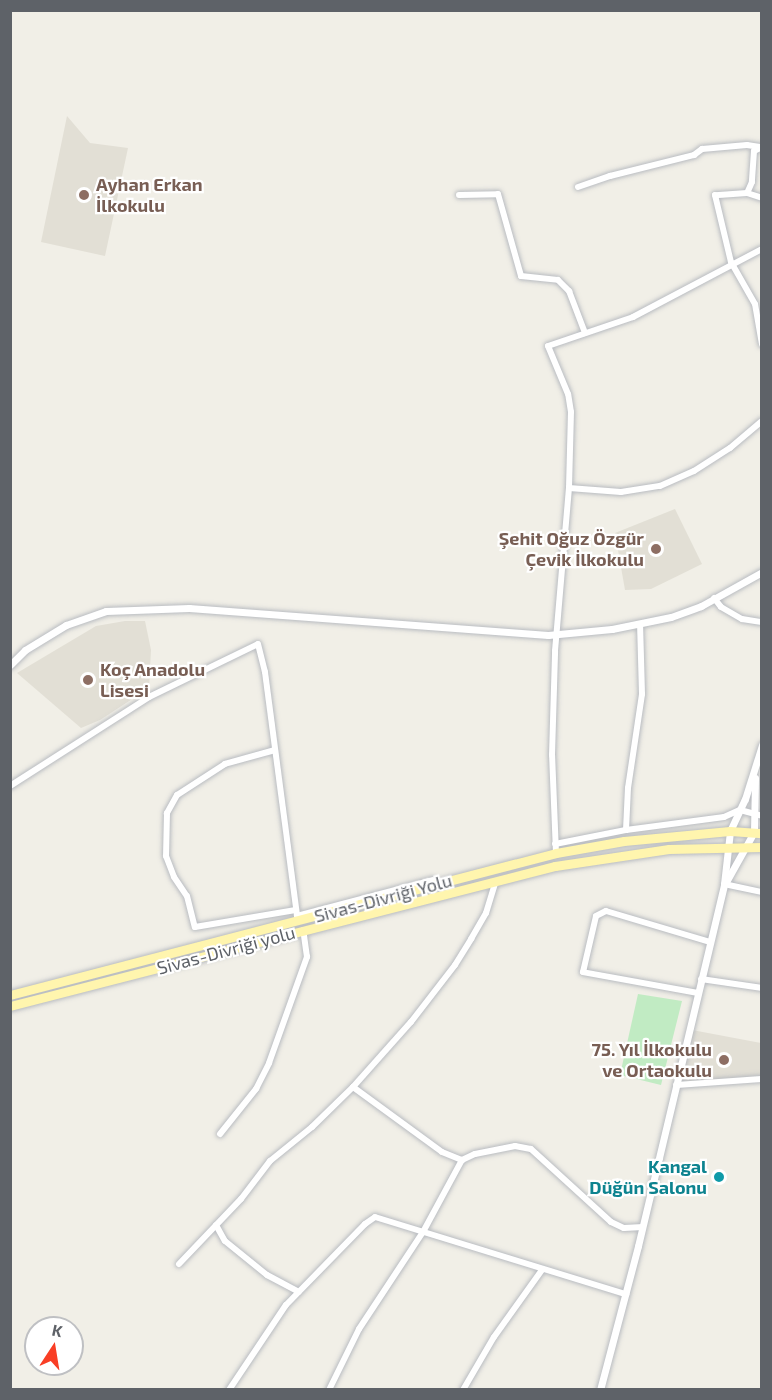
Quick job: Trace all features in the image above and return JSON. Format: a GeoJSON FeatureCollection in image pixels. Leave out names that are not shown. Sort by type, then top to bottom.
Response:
{"type":"FeatureCollection","features":[{"type":"Feature","properties":{"kind":"main road","name":"Sivas-Divriği Yolu"},"geometry":{"type":"LineString","coordinates":[[10,995],[555,849],[730,831],[758,833]]}},
{"type":"Feature","properties":{"kind":"main road","name":"Sivas-Divriği yolu"},"geometry":{"type":"LineString","coordinates":[[10,1006],[567,864],[669,849],[762,847]]}},
{"type":"Feature","properties":{"kind":"street"},"geometry":{"type":"LineString","coordinates":[[578,187],[610,176],[694,155],[702,149],[747,145],[761,147]]}},
{"type":"Feature","properties":{"kind":"street"},"geometry":{"type":"LineString","coordinates":[[747,193],[752,182],[754,151],[761,147]]}},
{"type":"Feature","properties":{"kind":"street"},"geometry":{"type":"LineString","coordinates":[[762,198],[747,193],[715,195],[731,262],[755,304],[762,344]]}},
{"type":"Feature","properties":{"kind":"street"},"geometry":{"type":"LineString","coordinates":[[459,195],[498,194],[521,276],[558,280],[568,291],[585,333]]}},
{"type":"Feature","properties":{"kind":"street"},"geometry":{"type":"LineString","coordinates":[[555,849],[552,755],[569,488],[571,412],[568,394],[548,345],[633,317],[731,262],[762,249]]}},
{"type":"Feature","properties":{"kind":"street"},"geometry":{"type":"LineString","coordinates":[[569,488],[621,492],[660,486],[694,471],[730,448],[762,420]]}},
{"type":"Feature","properties":{"kind":"street"},"geometry":{"type":"LineString","coordinates":[[10,665],[25,650],[66,625],[106,611],[136,608],[189,608],[558,634],[640,624],[671,617],[714,598],[762,572]]}},
{"type":"Feature","properties":{"kind":"street"},"geometry":{"type":"LineString","coordinates":[[714,598],[721,607],[742,619],[762,622]]}},
{"type":"Feature","properties":{"kind":"street"},"geometry":{"type":"LineString","coordinates":[[626,830],[628,788],[642,694],[640,624]]}},
{"type":"Feature","properties":{"kind":"street"},"geometry":{"type":"LineString","coordinates":[[10,786],[149,697],[258,644],[297,916],[626,830],[711,819],[740,810],[758,816]]}},
{"type":"Feature","properties":{"kind":"street"},"geometry":{"type":"LineString","coordinates":[[600,1389],[643,1227],[724,884],[730,831],[740,810],[762,745]]}},
{"type":"Feature","properties":{"kind":"street"},"geometry":{"type":"LineString","coordinates":[[275,750],[225,764],[177,795],[167,813],[166,856],[174,877],[187,897],[195,927],[296,910]]}},
{"type":"Feature","properties":{"kind":"street"},"geometry":{"type":"LineString","coordinates":[[724,884],[758,833],[755,769]]}},
{"type":"Feature","properties":{"kind":"street"},"geometry":{"type":"LineString","coordinates":[[179,1264],[241,1199],[270,1161],[312,1127],[354,1087],[411,1022],[454,965],[486,913],[495,883]]}},
{"type":"Feature","properties":{"kind":"street"},"geometry":{"type":"LineString","coordinates":[[724,884],[762,892]]}},
{"type":"Feature","properties":{"kind":"street"},"geometry":{"type":"LineString","coordinates":[[698,993],[583,972],[596,916],[606,911],[710,942]]}},
{"type":"Feature","properties":{"kind":"street"},"geometry":{"type":"LineString","coordinates":[[220,1134],[256,1089],[269,1063],[307,957],[303,930]]}},
{"type":"Feature","properties":{"kind":"street"},"geometry":{"type":"LineString","coordinates":[[701,979],[762,988]]}},
{"type":"Feature","properties":{"kind":"street"},"geometry":{"type":"LineString","coordinates":[[676,1085],[762,1079]]}},
{"type":"Feature","properties":{"kind":"street"},"geometry":{"type":"LineString","coordinates":[[354,1087],[442,1152],[462,1160]]}},
{"type":"Feature","properties":{"kind":"street"},"geometry":{"type":"LineString","coordinates":[[329,1389],[359,1329],[423,1232],[462,1160],[475,1154],[515,1146],[531,1149],[611,1222],[624,1228],[643,1227]]}},
{"type":"Feature","properties":{"kind":"street"},"geometry":{"type":"LineString","coordinates":[[229,1389],[286,1305],[364,1224],[375,1216],[542,1270],[626,1294]]}},
{"type":"Feature","properties":{"kind":"street"},"geometry":{"type":"LineString","coordinates":[[216,1225],[225,1241],[267,1275],[299,1292]]}},
{"type":"Feature","properties":{"kind":"street"},"geometry":{"type":"LineString","coordinates":[[463,1389],[494,1337],[542,1270]]}},
{"type":"Feature","properties":{"kind":"shaded area","name":"Ayhan Erkan İlkokulu"},"geometry":{"type":"Polygon","coordinates":[[[67,116],[90,143],[128,148],[105,256],[41,242],[67,116]]]}},
{"type":"Feature","properties":{"kind":"shaded area","name":"Şehit Oğuz Özgür Çevik İlkokulu"},"geometry":{"type":"Polygon","coordinates":[[[675,509],[702,564],[651,589],[625,590],[615,533],[675,509]]]}},
{"type":"Feature","properties":{"kind":"shaded area","name":"Koç Anadolu Lisesi"},"geometry":{"type":"Polygon","coordinates":[[[125,621],[145,621],[151,650],[149,688],[100,720],[81,728],[17,673],[96,626],[125,621]]]}},
{"type":"Feature","properties":{"kind":"shaded area","name":"75. Yıl İlkokulu ve Ortaokulu"},"geometry":{"type":"Polygon","coordinates":[[[692,1030],[761,1043],[761,1077],[682,1082],[692,1030]]]}},
{"type":"Feature","properties":{"kind":"green space"},"geometry":{"type":"Polygon","coordinates":[[[638,994],[682,1001],[661,1085],[620,1075],[638,994]]]}},
{"type":"Feature","properties":{"kind":"place","name":"Ayhan Erkan İlkokulu"},"geometry":{"type":"Point","coordinates":[84,195]}},
{"type":"Feature","properties":{"kind":"place","name":"Şehit Oğuz Özgür Çevik İlkokulu"},"geometry":{"type":"Point","coordinates":[656,549]}},
{"type":"Feature","properties":{"kind":"place","name":"Koç Anadolu Lisesi"},"geometry":{"type":"Point","coordinates":[88,680]}},
{"type":"Feature","properties":{"kind":"place","name":"75. Yıl İlkokulu ve Ortaokulu"},"geometry":{"type":"Point","coordinates":[724,1060]}},
{"type":"Feature","properties":{"kind":"place","name":"Kangal Düğün Salonu"},"geometry":{"type":"Point","coordinates":[719,1177]}}]}
